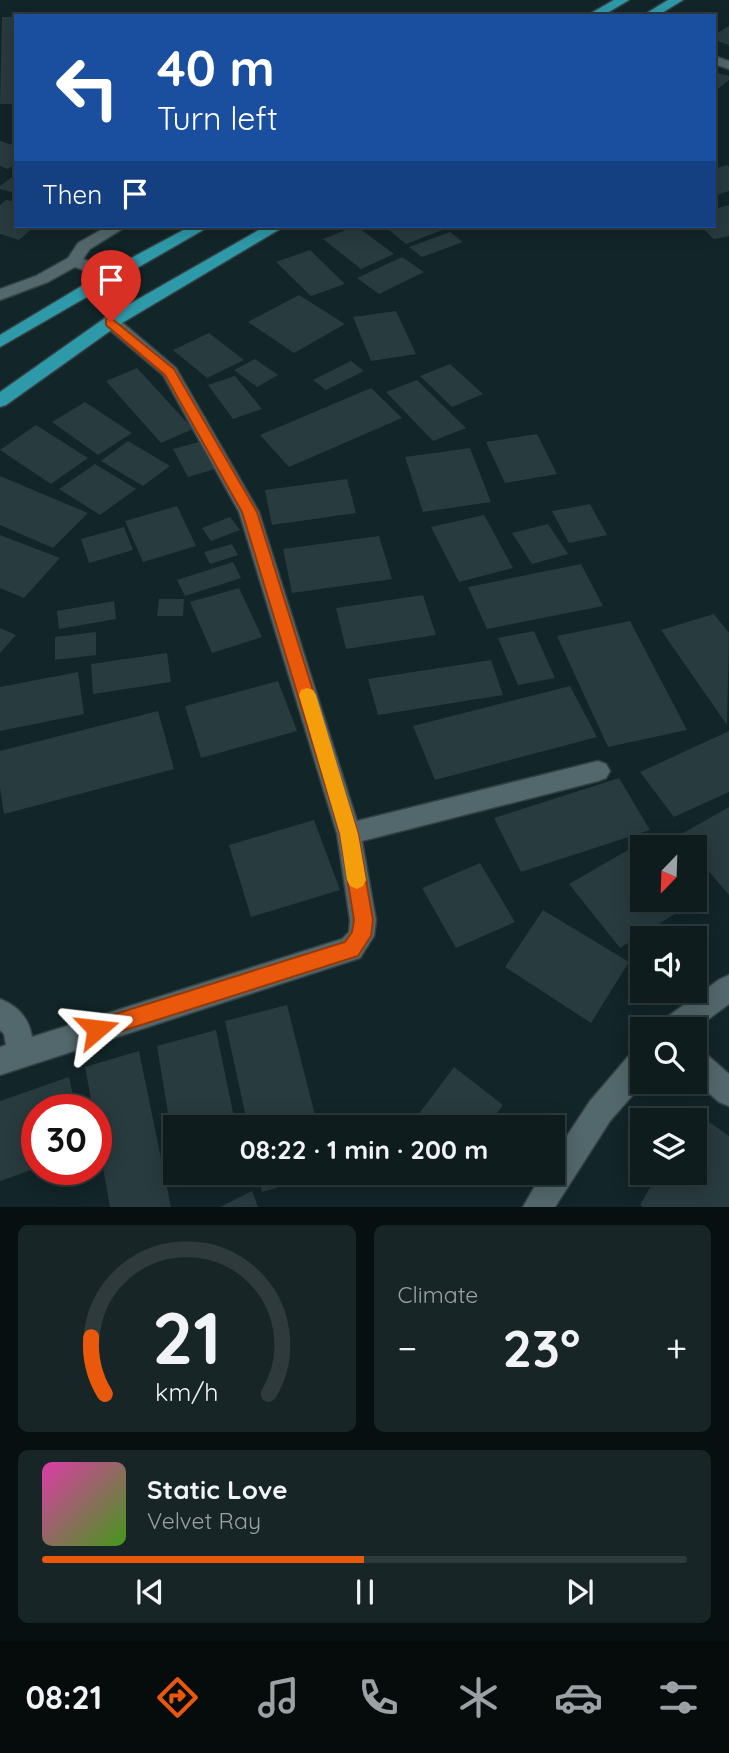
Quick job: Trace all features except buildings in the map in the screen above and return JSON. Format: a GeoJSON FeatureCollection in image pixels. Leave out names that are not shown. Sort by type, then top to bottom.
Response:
{"type":"FeatureCollection","features":[{"type":"Feature","properties":{"kind":"main road"},"geometry":{"type":"LineString","coordinates":[[596,14],[622,0]]}},
{"type":"Feature","properties":{"kind":"main road"},"geometry":{"type":"LineString","coordinates":[[652,14],[677,0]]}},
{"type":"Feature","properties":{"kind":"main road"},"geometry":{"type":"LineString","coordinates":[[0,342],[111,275],[198,228]]}},
{"type":"Feature","properties":{"kind":"main road"},"geometry":{"type":"LineString","coordinates":[[0,401],[111,322],[274,228]]}},
{"type":"Feature","properties":{"kind":"street"},"geometry":{"type":"LineString","coordinates":[[0,295],[42,279],[74,261],[84,246],[116,228]]}},
{"type":"Feature","properties":{"kind":"street"},"geometry":{"type":"LineString","coordinates":[[74,261],[111,275]]}},
{"type":"Feature","properties":{"kind":"street"},"geometry":{"type":"LineString","coordinates":[[10,1057],[351,949],[361,936],[363,920],[349,834],[249,512],[170,372],[111,322]]}},
{"type":"Feature","properties":{"kind":"street"},"geometry":{"type":"LineString","coordinates":[[349,834],[598,771]]}},
{"type":"Feature","properties":{"kind":"street"},"geometry":{"type":"LineString","coordinates":[[689,1017],[729,988]]}},
{"type":"Feature","properties":{"kind":"street"},"geometry":{"type":"LineString","coordinates":[[0,1012],[17,1027],[10,1057]]}},
{"type":"Feature","properties":{"kind":"street"},"geometry":{"type":"LineString","coordinates":[[707,1074],[729,1093]]}},
{"type":"Feature","properties":{"kind":"street"},"geometry":{"type":"LineString","coordinates":[[538,1207],[600,1111],[630,1076]]}},
{"type":"Feature","properties":{"kind":"slow traffic"},"geometry":{"type":"LineString","coordinates":[[307,695],[349,834],[357,880]]}},
{"type":"Feature","properties":{"kind":"route"},"geometry":{"type":"LineString","coordinates":[[97,1029],[351,949],[361,936],[363,920],[349,834],[297,659],[249,512],[170,372],[111,322]]}}]}
